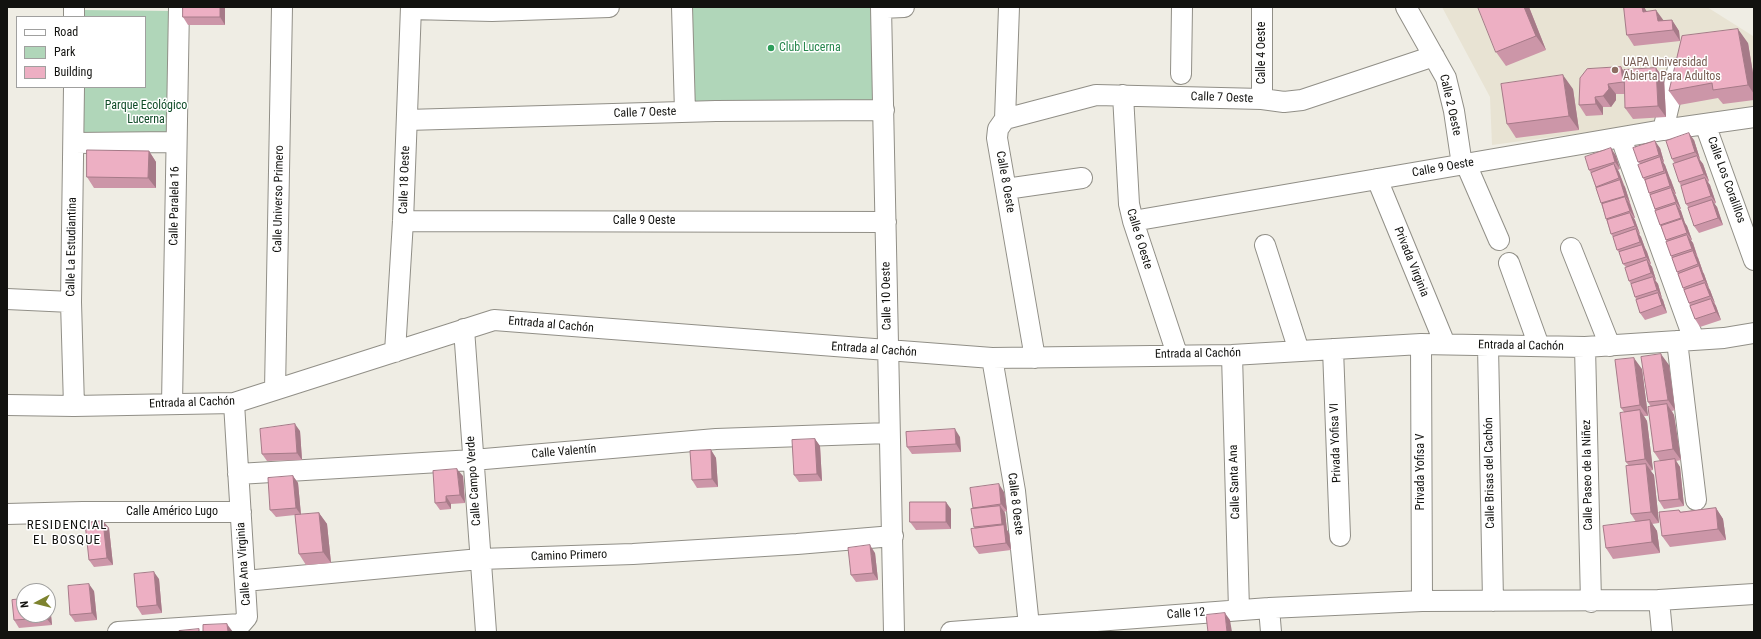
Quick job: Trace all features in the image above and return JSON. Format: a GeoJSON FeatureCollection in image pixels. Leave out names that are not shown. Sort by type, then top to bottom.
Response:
{"type":"FeatureCollection","features":[{"type":"Feature","properties":{"kind":"street"},"geometry":{"type":"LineString","coordinates":[[169,7],[179,7]]}},
{"type":"Feature","properties":{"kind":"street","name":"Calle Paralela 16"},"geometry":{"type":"LineString","coordinates":[[172,404],[179,7]]}},
{"type":"Feature","properties":{"kind":"street","name":"Calle Universo Primero"},"geometry":{"type":"LineString","coordinates":[[275,390],[282,7]]}},
{"type":"Feature","properties":{"kind":"street"},"geometry":{"type":"LineString","coordinates":[[411,8],[492,11],[609,7]]}},
{"type":"Feature","properties":{"kind":"street"},"geometry":{"type":"LineString","coordinates":[[682,7],[685,112]]}},
{"type":"Feature","properties":{"kind":"street"},"geometry":{"type":"LineString","coordinates":[[880,8],[904,7]]}},
{"type":"Feature","properties":{"kind":"street","name":"Calle 8 Oeste"},"geometry":{"type":"LineString","coordinates":[[1009,7],[1006,119],[998,129],[997,138],[1035,358]]}},
{"type":"Feature","properties":{"kind":"street"},"geometry":{"type":"LineString","coordinates":[[1181,74],[1182,7]]}},
{"type":"Feature","properties":{"kind":"street","name":"Calle 4 Oeste"},"geometry":{"type":"LineString","coordinates":[[1262,7],[1262,99]]}},
{"type":"Feature","properties":{"kind":"street","name":"Calle 2 Oeste"},"geometry":{"type":"LineString","coordinates":[[1406,7],[1446,78],[1464,164],[1499,240]]}},
{"type":"Feature","properties":{"kind":"street","name":"Calle 18 Oeste"},"geometry":{"type":"LineString","coordinates":[[394,352],[403,221],[411,8]]}},
{"type":"Feature","properties":{"kind":"street","name":"Calle 10 Oeste"},"geometry":{"type":"LineString","coordinates":[[880,8],[884,110],[894,632]]}},
{"type":"Feature","properties":{"kind":"street"},"geometry":{"type":"LineString","coordinates":[[1663,130],[1682,49]]}},
{"type":"Feature","properties":{"kind":"street","name":"Calle 7 Oeste"},"geometry":{"type":"LineString","coordinates":[[1006,119],[1096,95],[1262,99],[1284,102],[1302,100],[1434,56]]}},
{"type":"Feature","properties":{"kind":"street","name":"Calle La Estudiantina"},"geometry":{"type":"LineString","coordinates":[[74,88],[71,302],[74,406]]}},
{"type":"Feature","properties":{"kind":"street","name":"Calle 6 Oeste"},"geometry":{"type":"LineString","coordinates":[[1123,95],[1129,204],[1132,221],[1177,354]]}},
{"type":"Feature","properties":{"kind":"street","name":"Calle 7 Oeste"},"geometry":{"type":"LineString","coordinates":[[407,120],[685,112],[884,110]]}},
{"type":"Feature","properties":{"kind":"street","name":"Calle 9 Oeste"},"geometry":{"type":"LineString","coordinates":[[1132,221],[1663,130],[1754,117]]}},
{"type":"Feature","properties":{"kind":"street","name":"Calle Los Coralillos"},"geometry":{"type":"LineString","coordinates":[[1705,124],[1754,260]]}},
{"type":"Feature","properties":{"kind":"street"},"geometry":{"type":"LineString","coordinates":[[1620,138],[1686,341],[1696,500]]}},
{"type":"Feature","properties":{"kind":"street"},"geometry":{"type":"LineString","coordinates":[[74,143],[176,142]]}},
{"type":"Feature","properties":{"kind":"street"},"geometry":{"type":"LineString","coordinates":[[1006,189],[1082,178]]}},
{"type":"Feature","properties":{"kind":"street","name":"Privada Virginia"},"geometry":{"type":"LineString","coordinates":[[1377,180],[1445,344]]}},
{"type":"Feature","properties":{"kind":"street","name":"Calle 9 Oeste"},"geometry":{"type":"LineString","coordinates":[[403,221],[886,222]]}},
{"type":"Feature","properties":{"kind":"street"},"geometry":{"type":"LineString","coordinates":[[1265,245],[1299,351]]}},
{"type":"Feature","properties":{"kind":"street"},"geometry":{"type":"LineString","coordinates":[[1571,248],[1610,346]]}},
{"type":"Feature","properties":{"kind":"street"},"geometry":{"type":"LineString","coordinates":[[1509,263],[1539,346]]}},
{"type":"Feature","properties":{"kind":"street"},"geometry":{"type":"LineString","coordinates":[[7,299],[71,302]]}},
{"type":"Feature","properties":{"kind":"street","name":"Entrada al Cachón"},"geometry":{"type":"LineString","coordinates":[[7,405],[74,406],[234,403],[494,320],[888,352],[992,358],[1232,354],[1421,344],[1585,347],[1686,341],[1754,333]]}},
{"type":"Feature","properties":{"kind":"street","name":"Calle Campo Verde"},"geometry":{"type":"LineString","coordinates":[[464,329],[486,632]]}},
{"type":"Feature","properties":{"kind":"street","name":"Privada Yofisa V"},"geometry":{"type":"LineString","coordinates":[[1421,344],[1422,601]]}},
{"type":"Feature","properties":{"kind":"street","name":"Calle Brisas del Cachón"},"geometry":{"type":"LineString","coordinates":[[1488,346],[1493,601]]}},
{"type":"Feature","properties":{"kind":"street","name":"Calle Paseo de la Niñez"},"geometry":{"type":"LineString","coordinates":[[1585,347],[1591,602]]}},
{"type":"Feature","properties":{"kind":"street","name":"Privada Yofisa VI"},"geometry":{"type":"LineString","coordinates":[[1333,349],[1340,536]]}},
{"type":"Feature","properties":{"kind":"street","name":"Calle Santa Ana"},"geometry":{"type":"LineString","coordinates":[[1232,354],[1239,610]]}},
{"type":"Feature","properties":{"kind":"street","name":"Calle 8 Oeste"},"geometry":{"type":"LineString","coordinates":[[992,358],[1015,491],[1029,626]]}},
{"type":"Feature","properties":{"kind":"street","name":"Calle Ana Virginia"},"geometry":{"type":"LineString","coordinates":[[118,632],[241,624],[247,617],[234,403]]}},
{"type":"Feature","properties":{"kind":"street","name":"Calle Valentín"},"geometry":{"type":"LineString","coordinates":[[238,474],[473,460],[716,439],[889,433]]}},
{"type":"Feature","properties":{"kind":"street","name":"Calle Américo Lugo"},"geometry":{"type":"LineString","coordinates":[[7,514],[83,512],[241,512]]}},
{"type":"Feature","properties":{"kind":"street","name":"Camino Primero"},"geometry":{"type":"LineString","coordinates":[[245,581],[480,559],[641,553],[797,544],[892,536]]}},
{"type":"Feature","properties":{"kind":"street","name":"Calle 12"},"geometry":{"type":"LineString","coordinates":[[951,632],[1269,608],[1422,601],[1591,602],[1659,600],[1754,594]]}},
{"type":"Feature","properties":{"kind":"street"},"geometry":{"type":"LineString","coordinates":[[1659,600],[1662,632]]}},
{"type":"Feature","properties":{"kind":"street"},"geometry":{"type":"LineString","coordinates":[[1269,608],[1271,632]]}},
{"type":"Feature","properties":{"kind":"shaded area","name":"UAPA Universidad Abierta Para Adultos"},"geometry":{"type":"Polygon","coordinates":[[[1442,7],[1707,7],[1753,36],[1754,110],[1492,145],[1490,97],[1442,7]]]}},
{"type":"Feature","properties":{"kind":"green space","name":"Club Lucerna"},"geometry":{"type":"Polygon","coordinates":[[[687,7],[876,7],[878,104],[690,105],[687,7]]]}},
{"type":"Feature","properties":{"kind":"green space","name":"Parque Ecológico Lucerna"},"geometry":{"type":"Polygon","coordinates":[[[81,10],[174,11],[172,140],[81,139],[81,88],[146,88],[146,16],[81,16],[81,10]]]}},
{"type":"Feature","properties":{"kind":"building"},"geometry":{"type":"Polygon","coordinates":[[[183,7],[220,7],[220,17],[183,17],[183,7]]]}},
{"type":"Feature","properties":{"kind":"building"},"geometry":{"type":"Polygon","coordinates":[[[1478,7],[1524,7],[1536,36],[1496,52],[1478,7]]]}},
{"type":"Feature","properties":{"kind":"building"},"geometry":{"type":"Polygon","coordinates":[[[1624,7],[1642,7],[1643,12],[1656,10],[1658,21],[1672,20],[1673,30],[1627,35],[1624,7]]]}},
{"type":"Feature","properties":{"kind":"building"},"geometry":{"type":"Polygon","coordinates":[[[1738,29],[1748,85],[1713,90],[1712,83],[1669,91],[1682,36],[1738,29]]]}},
{"type":"Feature","properties":{"kind":"building"},"geometry":{"type":"Polygon","coordinates":[[[1621,67],[1623,82],[1608,84],[1609,89],[1603,96],[1595,97],[1596,104],[1579,105],[1580,78],[1587,69],[1621,67]]]}},
{"type":"Feature","properties":{"kind":"building"},"geometry":{"type":"Polygon","coordinates":[[[1656,68],[1658,106],[1625,108],[1624,70],[1656,68]]]}},
{"type":"Feature","properties":{"kind":"building"},"geometry":{"type":"Polygon","coordinates":[[[1563,75],[1569,116],[1507,124],[1501,84],[1563,75]]]}},
{"type":"Feature","properties":{"kind":"building"},"geometry":{"type":"Polygon","coordinates":[[[1689,133],[1695,152],[1672,159],[1666,141],[1689,133]]]}},
{"type":"Feature","properties":{"kind":"building"},"geometry":{"type":"Polygon","coordinates":[[[1655,141],[1659,155],[1638,162],[1633,148],[1655,141]]]}},
{"type":"Feature","properties":{"kind":"building"},"geometry":{"type":"Polygon","coordinates":[[[1611,148],[1615,162],[1589,170],[1585,157],[1611,148]]]}},
{"type":"Feature","properties":{"kind":"building"},"geometry":{"type":"Polygon","coordinates":[[[87,150],[149,151],[148,178],[87,177],[87,150]]]}},
{"type":"Feature","properties":{"kind":"building"},"geometry":{"type":"Polygon","coordinates":[[[1697,156],[1704,174],[1679,182],[1673,164],[1697,156]]]}},
{"type":"Feature","properties":{"kind":"building"},"geometry":{"type":"Polygon","coordinates":[[[1660,157],[1664,171],[1643,178],[1638,165],[1660,157]]]}},
{"type":"Feature","properties":{"kind":"building"},"geometry":{"type":"Polygon","coordinates":[[[1614,164],[1619,178],[1596,187],[1591,173],[1614,164]]]}},
{"type":"Feature","properties":{"kind":"building"},"geometry":{"type":"Polygon","coordinates":[[[1666,173],[1670,186],[1649,193],[1645,180],[1666,173]]]}},
{"type":"Feature","properties":{"kind":"building"},"geometry":{"type":"Polygon","coordinates":[[[1705,178],[1711,196],[1686,204],[1681,186],[1705,178]]]}},
{"type":"Feature","properties":{"kind":"building"},"geometry":{"type":"Polygon","coordinates":[[[1620,180],[1625,196],[1601,203],[1596,188],[1620,180]]]}},
{"type":"Feature","properties":{"kind":"building"},"geometry":{"type":"Polygon","coordinates":[[[1671,188],[1676,202],[1655,209],[1650,195],[1671,188]]]}},
{"type":"Feature","properties":{"kind":"building"},"geometry":{"type":"Polygon","coordinates":[[[1625,197],[1630,211],[1606,219],[1602,204],[1625,197]]]}},
{"type":"Feature","properties":{"kind":"building"},"geometry":{"type":"Polygon","coordinates":[[[1712,200],[1718,218],[1694,226],[1688,208],[1712,200]]]}},
{"type":"Feature","properties":{"kind":"building"},"geometry":{"type":"Polygon","coordinates":[[[1676,204],[1681,218],[1660,225],[1655,211],[1676,204]]]}},
{"type":"Feature","properties":{"kind":"building"},"geometry":{"type":"Polygon","coordinates":[[[1630,213],[1635,226],[1611,234],[1607,220],[1630,213]]]}},
{"type":"Feature","properties":{"kind":"building"},"geometry":{"type":"Polygon","coordinates":[[[1682,219],[1687,233],[1666,240],[1661,226],[1682,219]]]}},
{"type":"Feature","properties":{"kind":"building"},"geometry":{"type":"Polygon","coordinates":[[[1636,229],[1640,242],[1617,250],[1613,237],[1636,229]]]}},
{"type":"Feature","properties":{"kind":"building"},"geometry":{"type":"Polygon","coordinates":[[[1687,235],[1692,249],[1671,256],[1666,242],[1687,235]]]}},
{"type":"Feature","properties":{"kind":"building"},"geometry":{"type":"Polygon","coordinates":[[[1642,245],[1646,257],[1623,264],[1619,252],[1642,245]]]}},
{"type":"Feature","properties":{"kind":"building"},"geometry":{"type":"Polygon","coordinates":[[[1693,251],[1698,264],[1677,272],[1672,258],[1693,251]]]}},
{"type":"Feature","properties":{"kind":"building"},"geometry":{"type":"Polygon","coordinates":[[[1647,260],[1651,273],[1629,281],[1625,268],[1647,260]]]}},
{"type":"Feature","properties":{"kind":"building"},"geometry":{"type":"Polygon","coordinates":[[[1699,266],[1704,280],[1683,288],[1678,274],[1699,266]]]}},
{"type":"Feature","properties":{"kind":"building"},"geometry":{"type":"Polygon","coordinates":[[[1653,277],[1657,290],[1635,297],[1631,284],[1653,277]]]}},
{"type":"Feature","properties":{"kind":"building"},"geometry":{"type":"Polygon","coordinates":[[[1705,283],[1710,296],[1689,303],[1684,290],[1705,283]]]}},
{"type":"Feature","properties":{"kind":"building"},"geometry":{"type":"Polygon","coordinates":[[[1658,293],[1662,305],[1640,313],[1636,300],[1658,293]]]}},
{"type":"Feature","properties":{"kind":"building"},"geometry":{"type":"Polygon","coordinates":[[[1711,299],[1716,312],[1695,319],[1690,306],[1711,299]]]}},
{"type":"Feature","properties":{"kind":"building"},"geometry":{"type":"Polygon","coordinates":[[[1661,354],[1668,400],[1648,402],[1641,357],[1661,354]]]}},
{"type":"Feature","properties":{"kind":"building"},"geometry":{"type":"Polygon","coordinates":[[[1634,358],[1640,405],[1621,408],[1615,360],[1634,358]]]}},
{"type":"Feature","properties":{"kind":"building"},"geometry":{"type":"Polygon","coordinates":[[[1667,404],[1673,449],[1654,452],[1648,407],[1667,404]]]}},
{"type":"Feature","properties":{"kind":"building"},"geometry":{"type":"Polygon","coordinates":[[[1640,410],[1645,459],[1626,462],[1620,413],[1640,410]]]}},
{"type":"Feature","properties":{"kind":"building"},"geometry":{"type":"Polygon","coordinates":[[[295,424],[297,453],[262,454],[260,429],[295,424]]]}},
{"type":"Feature","properties":{"kind":"building"},"geometry":{"type":"Polygon","coordinates":[[[955,429],[956,444],[907,447],[906,432],[955,429]]]}},
{"type":"Feature","properties":{"kind":"building"},"geometry":{"type":"Polygon","coordinates":[[[815,439],[817,474],[794,475],[792,440],[815,439]]]}},
{"type":"Feature","properties":{"kind":"building"},"geometry":{"type":"Polygon","coordinates":[[[711,450],[712,479],[692,480],[690,451],[711,450]]]}},
{"type":"Feature","properties":{"kind":"building"},"geometry":{"type":"Polygon","coordinates":[[[1675,459],[1679,499],[1659,501],[1654,462],[1675,459]]]}},
{"type":"Feature","properties":{"kind":"building"},"geometry":{"type":"Polygon","coordinates":[[[1646,464],[1651,512],[1631,514],[1626,466],[1646,464]]]}},
{"type":"Feature","properties":{"kind":"building"},"geometry":{"type":"Polygon","coordinates":[[[457,469],[460,495],[446,496],[446,502],[435,503],[433,471],[457,469]]]}},
{"type":"Feature","properties":{"kind":"building"},"geometry":{"type":"Polygon","coordinates":[[[293,476],[296,508],[270,510],[268,478],[293,476]]]}},
{"type":"Feature","properties":{"kind":"building"},"geometry":{"type":"Polygon","coordinates":[[[999,484],[1001,504],[973,508],[970,488],[999,484]]]}},
{"type":"Feature","properties":{"kind":"building"},"geometry":{"type":"Polygon","coordinates":[[[910,502],[946,502],[946,522],[910,522],[910,502]]]}},
{"type":"Feature","properties":{"kind":"building"},"geometry":{"type":"Polygon","coordinates":[[[1000,506],[1002,524],[974,527],[971,509],[1000,506]]]}},
{"type":"Feature","properties":{"kind":"building"},"geometry":{"type":"Polygon","coordinates":[[[1716,508],[1718,529],[1662,536],[1659,512],[1679,510],[1680,512],[1716,508]]]}},
{"type":"Feature","properties":{"kind":"building"},"geometry":{"type":"Polygon","coordinates":[[[319,513],[323,552],[299,554],[295,515],[319,513]]]}},
{"type":"Feature","properties":{"kind":"building"},"geometry":{"type":"Polygon","coordinates":[[[1650,520],[1652,542],[1606,548],[1603,526],[1650,520]]]}},
{"type":"Feature","properties":{"kind":"building"},"geometry":{"type":"Polygon","coordinates":[[[103,521],[107,558],[89,560],[85,523],[103,521]]]}},
{"type":"Feature","properties":{"kind":"building"},"geometry":{"type":"Polygon","coordinates":[[[1004,525],[1006,543],[974,547],[971,529],[1004,525]]]}},
{"type":"Feature","properties":{"kind":"building"},"geometry":{"type":"Polygon","coordinates":[[[870,545],[873,573],[851,575],[848,548],[870,545]]]}},
{"type":"Feature","properties":{"kind":"building"},"geometry":{"type":"Polygon","coordinates":[[[154,572],[157,605],[137,607],[134,574],[154,572]]]}},
{"type":"Feature","properties":{"kind":"building"},"geometry":{"type":"Polygon","coordinates":[[[89,584],[92,613],[70,615],[68,586],[89,584]]]}},
{"type":"Feature","properties":{"kind":"building"},"geometry":{"type":"Polygon","coordinates":[[[12,600],[16,600],[16,620],[14,620],[12,600]]]}},
{"type":"Feature","properties":{"kind":"building"},"geometry":{"type":"Polygon","coordinates":[[[1225,613],[1227,632],[1208,632],[1206,615],[1225,613]]]}},
{"type":"Feature","properties":{"kind":"building"},"geometry":{"type":"Polygon","coordinates":[[[227,624],[228,632],[203,632],[203,625],[227,624]]]}},
{"type":"Feature","properties":{"kind":"building"},"geometry":{"type":"Polygon","coordinates":[[[199,629],[199,632],[179,632],[179,631],[199,629]]]}},
{"type":"Feature","properties":{"kind":"place","name":"Club Lucerna"},"geometry":{"type":"Point","coordinates":[771,48]}},
{"type":"Feature","properties":{"kind":"place","name":"UAPA Universidad Abierta Para Adultos"},"geometry":{"type":"Point","coordinates":[1615,70]}},
{"type":"Feature","properties":{"kind":"district","name":"RESIDENCIAL EL BOSQUE"},"geometry":{"type":"Point","coordinates":[67,534]}}]}
